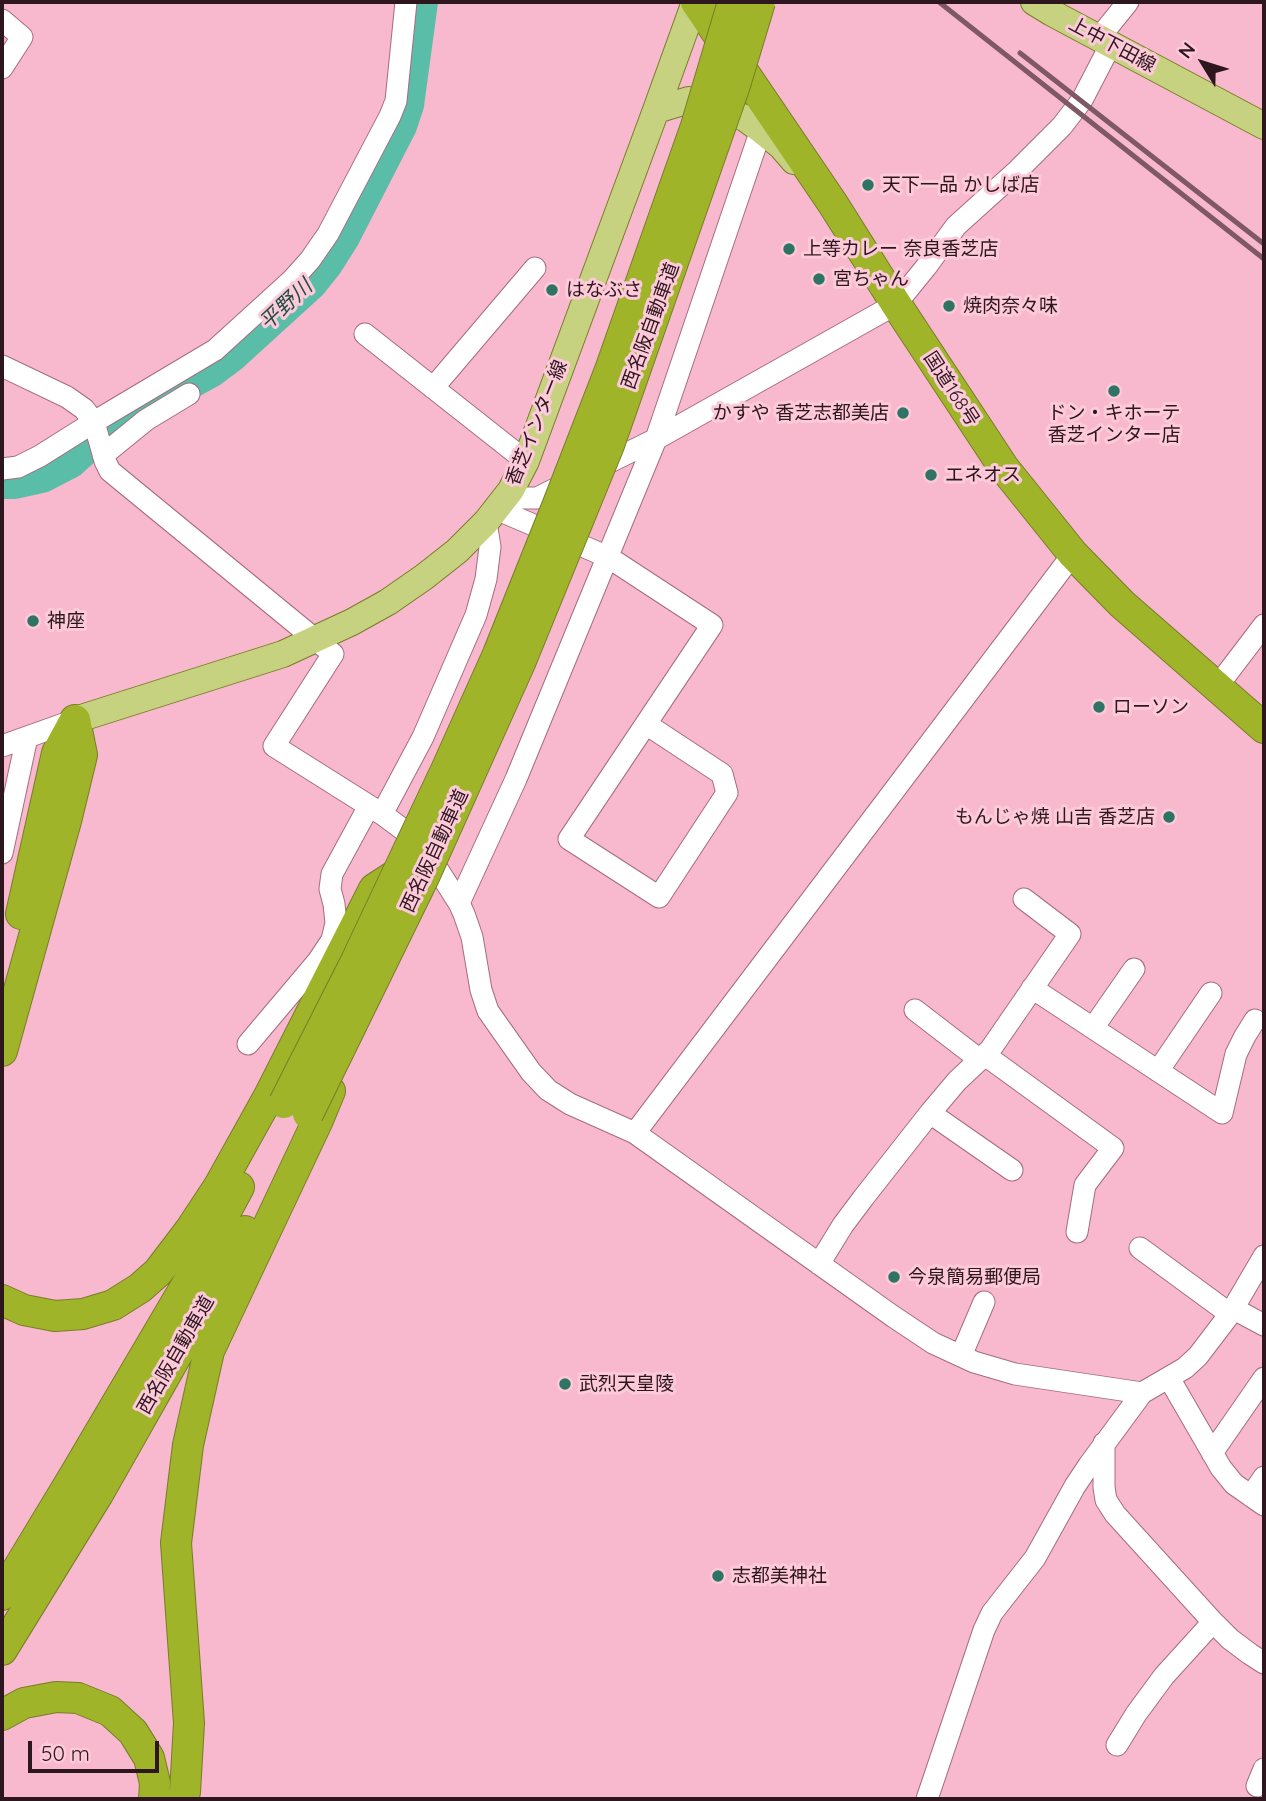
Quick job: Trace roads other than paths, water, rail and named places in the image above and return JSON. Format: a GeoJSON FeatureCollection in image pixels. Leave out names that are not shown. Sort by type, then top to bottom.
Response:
{"type":"FeatureCollection","features":[{"type":"Feature","properties":{"kind":"highway","name":"国道168号"},"geometry":{"type":"LineString","coordinates":[[695,2],[833,204],[1004,468],[1073,554],[1122,604],[1264,728]]}},
{"type":"Feature","properties":{"kind":"highway","name":"西名阪自動車道"},"geometry":{"type":"LineString","coordinates":[[2,1650],[98,1494],[209,1298],[295,1108],[356,961],[498,654],[596,407],[696,126],[733,2]]}},
{"type":"Feature","properties":{"kind":"highway","name":"西名阪自動車道"},"geometry":{"type":"LineString","coordinates":[[2,1595],[295,1108],[331,1067],[424,877],[509,688],[609,445],[735,85],[760,2]]}},
{"type":"Feature","properties":{"kind":"highway"},"geometry":{"type":"LineString","coordinates":[[2,998],[57,753],[75,720]]}},
{"type":"Feature","properties":{"kind":"highway"},"geometry":{"type":"LineString","coordinates":[[2,1051],[82,755],[75,720]]}},
{"type":"Feature","properties":{"kind":"highway"},"geometry":{"type":"LineString","coordinates":[[2,1300],[34,1312],[55,1315],[83,1314],[113,1305],[140,1289],[158,1272],[219,1186],[295,1108]]}},
{"type":"Feature","properties":{"kind":"highway"},"geometry":{"type":"LineString","coordinates":[[182,1799],[185,1792],[189,1723],[176,1543],[188,1445],[209,1351],[295,1108]]}},
{"type":"Feature","properties":{"kind":"highway"},"geometry":{"type":"LineString","coordinates":[[2,1715],[24,1703],[56,1697],[78,1698],[110,1711],[133,1732],[149,1758],[155,1783],[154,1799]]}},
{"type":"Feature","properties":{"kind":"main road","name":"香芝インター線"},"geometry":{"type":"LineString","coordinates":[[75,720],[283,654],[364,615],[424,577],[457,551],[498,507],[526,461],[695,2]]}},
{"type":"Feature","properties":{"kind":"main road","name":"上中下田線"},"geometry":{"type":"LineString","coordinates":[[1034,2],[1264,126]]}},
{"type":"Feature","properties":{"kind":"main road"},"geometry":{"type":"LineString","coordinates":[[656,110],[689,100],[717,105],[746,119],[781,146],[833,204]]}},
{"type":"Feature","properties":{"kind":"street"},"geometry":{"type":"LineString","coordinates":[[98,438],[215,350],[292,280],[310,260],[328,234],[396,101],[406,2]]}},
{"type":"Feature","properties":{"kind":"street"},"geometry":{"type":"LineString","coordinates":[[498,507],[522,498],[537,498],[656,439],[896,304],[956,226],[1062,126],[1082,100],[1105,41],[1128,2]]}},
{"type":"Feature","properties":{"kind":"street"},"geometry":{"type":"LineString","coordinates":[[2,20],[22,37],[2,68]]}},
{"type":"Feature","properties":{"kind":"street"},"geometry":{"type":"LineString","coordinates":[[459,903],[516,779],[656,439],[761,130]]}},
{"type":"Feature","properties":{"kind":"street"},"geometry":{"type":"LineString","coordinates":[[433,388],[535,268]]}},
{"type":"Feature","properties":{"kind":"street"},"geometry":{"type":"LineString","coordinates":[[365,334],[526,461]]}},
{"type":"Feature","properties":{"kind":"street"},"geometry":{"type":"LineString","coordinates":[[2,366],[67,397],[84,409],[110,471],[333,654],[274,746],[375,810],[424,848],[459,903],[472,937],[481,989],[488,1011],[531,1072],[548,1090],[570,1104],[635,1133],[933,1343],[974,1362],[1015,1374],[1142,1393]]}},
{"type":"Feature","properties":{"kind":"street"},"geometry":{"type":"LineString","coordinates":[[2,469],[18,467],[40,456],[98,438],[128,432],[188,394]]}},
{"type":"Feature","properties":{"kind":"street"},"geometry":{"type":"LineString","coordinates":[[498,507],[608,556],[712,625],[569,839],[659,897],[727,793],[722,774],[646,724]]}},
{"type":"Feature","properties":{"kind":"street"},"geometry":{"type":"LineString","coordinates":[[248,1044],[318,961],[332,940],[336,923],[330,889],[332,874],[423,737],[476,615],[486,579],[498,507]]}},
{"type":"Feature","properties":{"kind":"street"},"geometry":{"type":"LineString","coordinates":[[635,1133],[1073,554]]}},
{"type":"Feature","properties":{"kind":"street"},"geometry":{"type":"LineString","coordinates":[[1216,688],[1264,625]]}},
{"type":"Feature","properties":{"kind":"street"},"geometry":{"type":"LineString","coordinates":[[2,746],[75,720]]}},
{"type":"Feature","properties":{"kind":"street"},"geometry":{"type":"LineString","coordinates":[[2,853],[27,737]]}},
{"type":"Feature","properties":{"kind":"street"},"geometry":{"type":"LineString","coordinates":[[819,1264],[843,1225],[930,1113],[957,1081],[990,1050],[1070,934],[1024,899]]}},
{"type":"Feature","properties":{"kind":"street"},"geometry":{"type":"LineString","coordinates":[[1093,1028],[1134,969]]}},
{"type":"Feature","properties":{"kind":"street"},"geometry":{"type":"LineString","coordinates":[[1032,988],[1222,1113],[1236,1054],[1255,1020]]}},
{"type":"Feature","properties":{"kind":"street"},"geometry":{"type":"LineString","coordinates":[[1158,1071],[1211,993]]}},
{"type":"Feature","properties":{"kind":"street"},"geometry":{"type":"LineString","coordinates":[[915,1010],[1113,1148],[1085,1185],[1077,1232]]}},
{"type":"Feature","properties":{"kind":"street"},"geometry":{"type":"LineString","coordinates":[[930,1113],[1012,1170]]}},
{"type":"Feature","properties":{"kind":"street"},"geometry":{"type":"LineString","coordinates":[[1140,1248],[1232,1311],[1264,1325]]}},
{"type":"Feature","properties":{"kind":"street"},"geometry":{"type":"LineString","coordinates":[[927,1799],[992,1613],[1035,1558],[1075,1486],[1104,1443],[1142,1393],[1185,1368],[1198,1356],[1232,1311],[1264,1255]]}},
{"type":"Feature","properties":{"kind":"street"},"geometry":{"type":"LineString","coordinates":[[961,1356],[984,1302]]}},
{"type":"Feature","properties":{"kind":"street"},"geometry":{"type":"LineString","coordinates":[[1169,1378],[1221,1468],[1234,1484],[1258,1501],[1264,1477]]}},
{"type":"Feature","properties":{"kind":"street"},"geometry":{"type":"LineString","coordinates":[[1212,1453],[1264,1378]]}},
{"type":"Feature","properties":{"kind":"street"},"geometry":{"type":"LineString","coordinates":[[1104,1443],[1106,1500],[1115,1514],[1213,1622],[1230,1639],[1264,1663]]}},
{"type":"Feature","properties":{"kind":"street"},"geometry":{"type":"LineString","coordinates":[[1117,1745],[1164,1676],[1213,1622]]}},
{"type":"Feature","properties":{"kind":"waterway","name":"平野川"},"geometry":{"type":"LineString","coordinates":[[2,483],[42,477],[71,462],[107,429],[212,371],[311,284],[344,237],[401,126],[408,105],[422,2]]}},
{"type":"Feature","properties":{"kind":"railway"},"geometry":{"type":"LineString","coordinates":[[939,2],[1264,259]]}},
{"type":"Feature","properties":{"kind":"railway"},"geometry":{"type":"LineString","coordinates":[[1020,53],[1264,244]]}},
{"type":"Feature","properties":{"kind":"place","name":"天下一品 かしば店"},"geometry":{"type":"Point","coordinates":[868,185]}},
{"type":"Feature","properties":{"kind":"place","name":"上等カレー 奈良香芝店"},"geometry":{"type":"Point","coordinates":[789,249]}},
{"type":"Feature","properties":{"kind":"place","name":"宮ちゃん"},"geometry":{"type":"Point","coordinates":[819,279]}},
{"type":"Feature","properties":{"kind":"place","name":"はなぶさ"},"geometry":{"type":"Point","coordinates":[552,290]}},
{"type":"Feature","properties":{"kind":"place","name":"焼肉奈々味"},"geometry":{"type":"Point","coordinates":[949,306]}},
{"type":"Feature","properties":{"kind":"place","name":"ドン・キホーテ 香芝インター店"},"geometry":{"type":"Point","coordinates":[1114,391]}},
{"type":"Feature","properties":{"kind":"place","name":"かすや 香芝志都美店"},"geometry":{"type":"Point","coordinates":[903,413]}},
{"type":"Feature","properties":{"kind":"place","name":"エネオス"},"geometry":{"type":"Point","coordinates":[931,475]}},
{"type":"Feature","properties":{"kind":"place","name":"神座"},"geometry":{"type":"Point","coordinates":[33,621]}},
{"type":"Feature","properties":{"kind":"place","name":"ローソン"},"geometry":{"type":"Point","coordinates":[1099,707]}},
{"type":"Feature","properties":{"kind":"place","name":"もんじゃ焼 山吉 香芝店"},"geometry":{"type":"Point","coordinates":[1169,817]}},
{"type":"Feature","properties":{"kind":"place","name":"今泉簡易郵便局"},"geometry":{"type":"Point","coordinates":[894,1277]}},
{"type":"Feature","properties":{"kind":"place","name":"武烈天皇陵"},"geometry":{"type":"Point","coordinates":[565,1384]}},
{"type":"Feature","properties":{"kind":"place","name":"志都美神社"},"geometry":{"type":"Point","coordinates":[718,1576]}}]}
